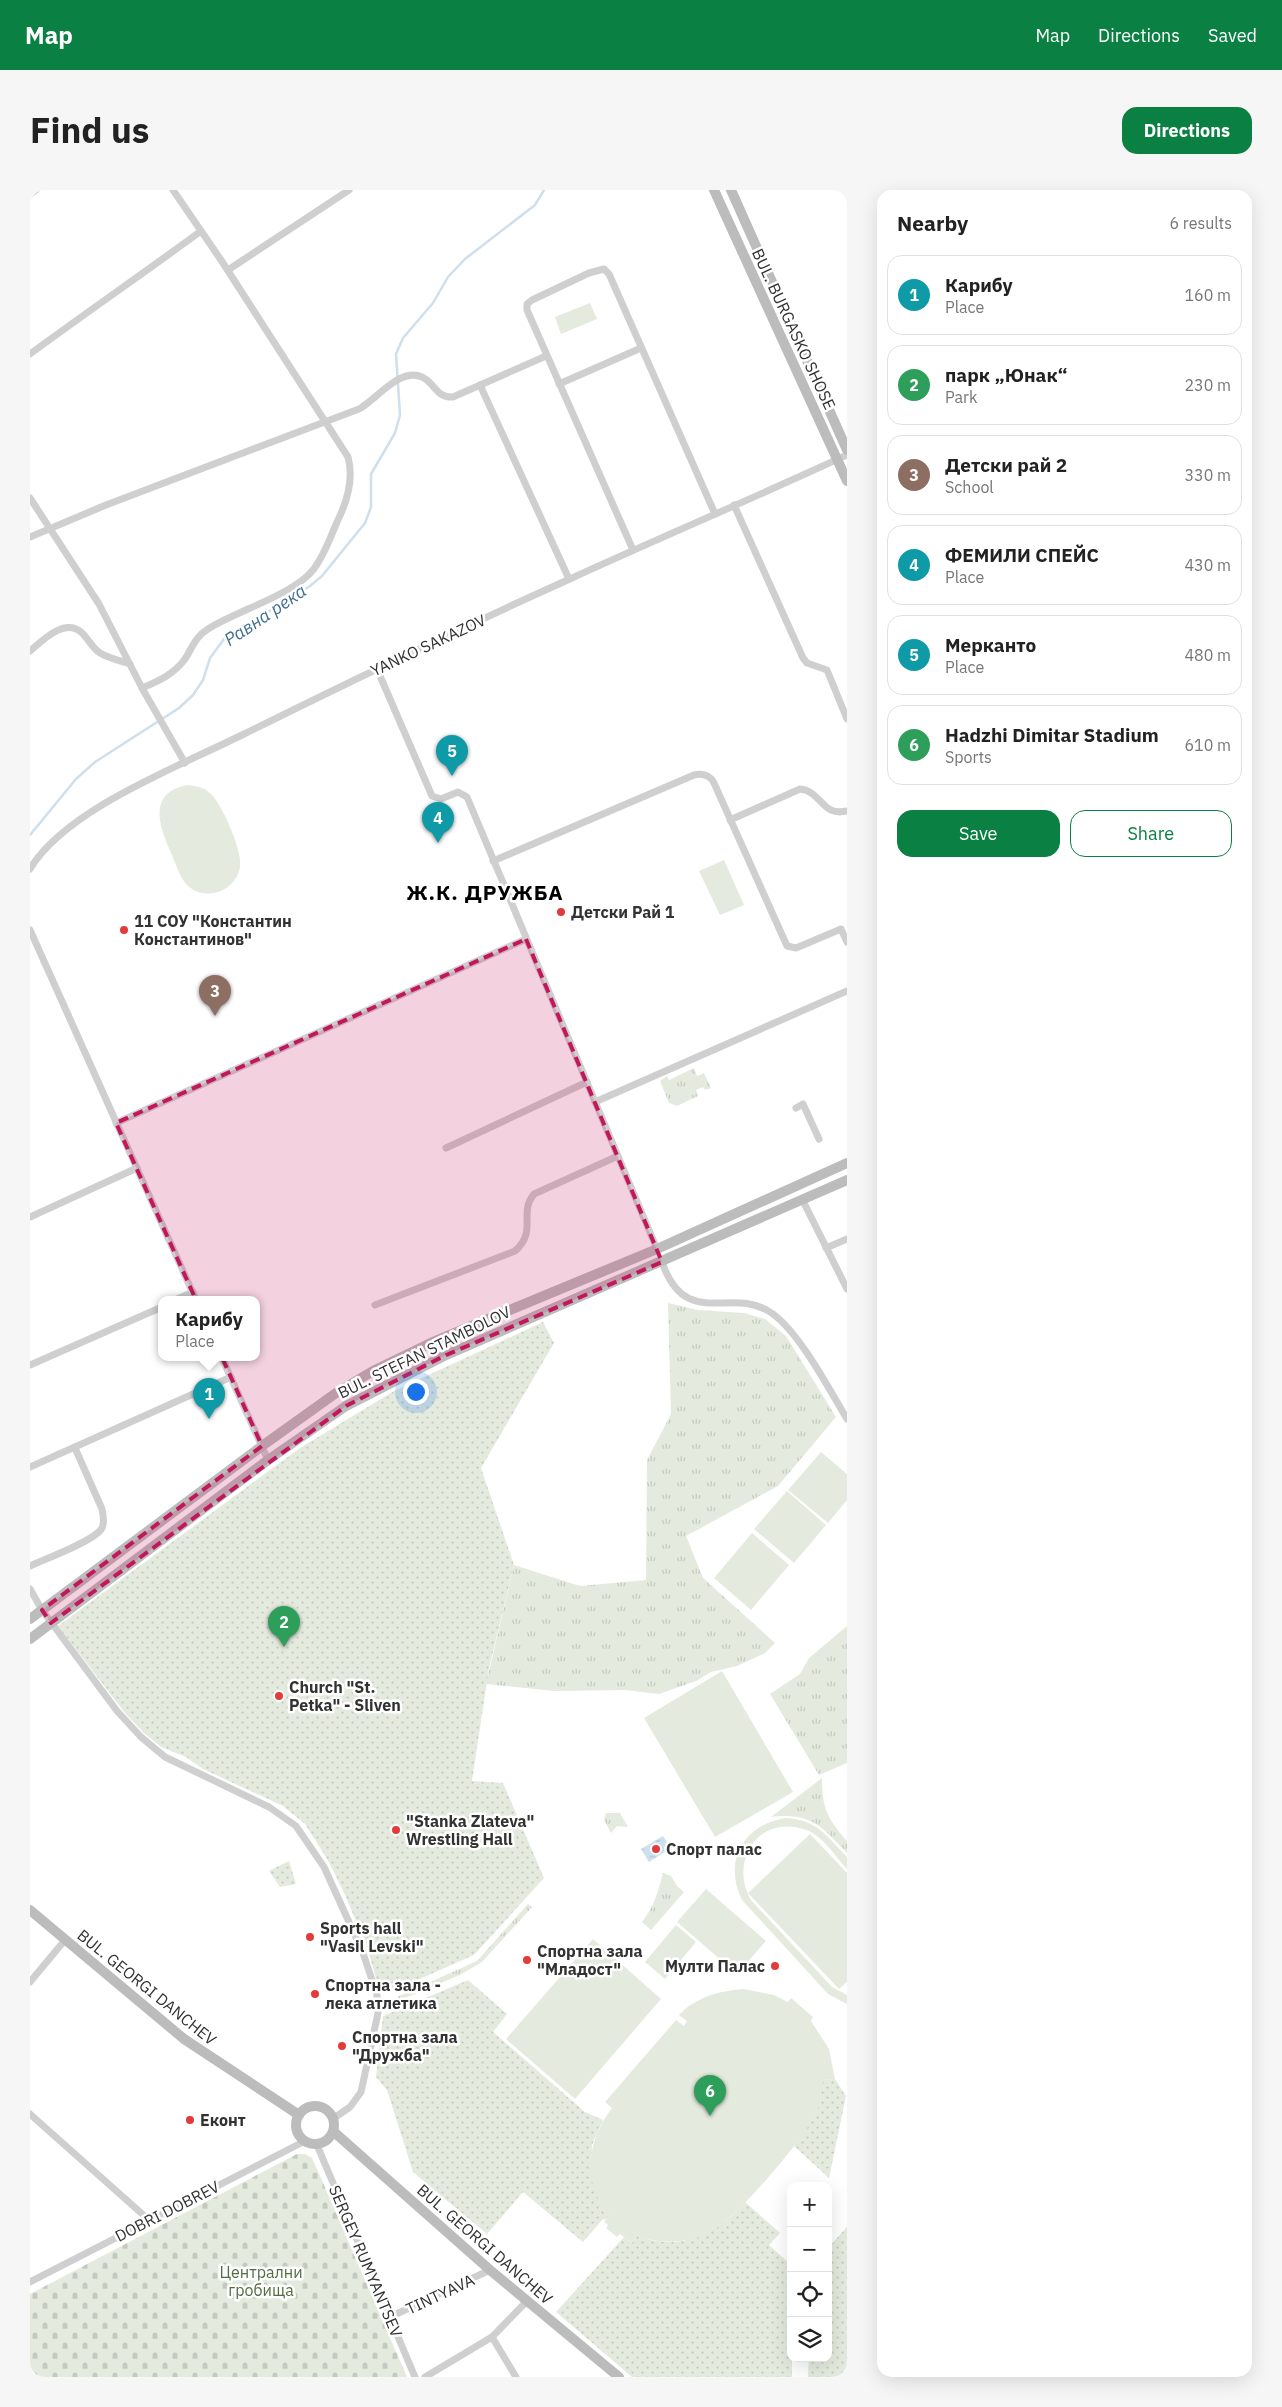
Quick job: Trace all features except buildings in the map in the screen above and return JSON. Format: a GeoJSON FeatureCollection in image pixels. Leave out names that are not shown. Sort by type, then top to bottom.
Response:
{"type":"FeatureCollection","features":[{"type":"Feature","properties":{"kind":"main road","name":"BUL. BURGASKO SHOSE"},"geometry":{"type":"LineString","coordinates":[[714,190],[842,457],[847,480]]}},
{"type":"Feature","properties":{"kind":"main road","name":"BUL. BURGASKO SHOSE"},"geometry":{"type":"LineString","coordinates":[[731,190],[847,450]]}},
{"type":"Feature","properties":{"kind":"main road","name":"BUL. STEFAN STAMBOLOV"},"geometry":{"type":"LineString","coordinates":[[30,1619],[262,1446],[336,1393],[373,1371],[435,1341],[657,1249],[847,1162]]}},
{"type":"Feature","properties":{"kind":"main road","name":"BUL. STEFAN STAMBOLOV"},"geometry":{"type":"LineString","coordinates":[[30,1639],[268,1460],[346,1406],[444,1356],[847,1180]]}},
{"type":"Feature","properties":{"kind":"main road"},"geometry":{"type":"LineString","coordinates":[[657,1249],[662,1262]]}},
{"type":"Feature","properties":{"kind":"main road","name":"BUL. GEORGI DANCHEV"},"geometry":{"type":"LineString","coordinates":[[30,1910],[184,2039],[299,2115]]}},
{"type":"Feature","properties":{"kind":"main road"},"geometry":{"type":"LineString","coordinates":[[317,2106],[328,2110],[334,2118],[334,2132],[328,2140],[317,2145],[305,2142],[296,2130],[299,2115],[305,2109],[317,2106]]}},
{"type":"Feature","properties":{"kind":"main road","name":"BUL. GEORGI DANCHEV"},"geometry":{"type":"LineString","coordinates":[[334,2132],[490,2270],[619,2377]]}},
{"type":"Feature","properties":{"kind":"street"},"geometry":{"type":"LineString","coordinates":[[30,194],[36,190]]}},
{"type":"Feature","properties":{"kind":"street"},"geometry":{"type":"LineString","coordinates":[[142,688],[166,678],[184,660],[194,641],[207,629],[306,578],[316,565],[342,512],[351,469],[348,457],[228,270],[173,190]]}},
{"type":"Feature","properties":{"kind":"street"},"geometry":{"type":"LineString","coordinates":[[228,270],[349,190]]}},
{"type":"Feature","properties":{"kind":"street"},"geometry":{"type":"LineString","coordinates":[[30,354],[88,311],[112,297],[201,230]]}},
{"type":"Feature","properties":{"kind":"street"},"geometry":{"type":"LineString","coordinates":[[633,550],[527,310],[527,304],[532,300],[589,273],[604,269],[608,274],[715,514]]}},
{"type":"Feature","properties":{"kind":"street"},"geometry":{"type":"LineString","coordinates":[[559,384],[641,348]]}},
{"type":"Feature","properties":{"kind":"street"},"geometry":{"type":"LineString","coordinates":[[30,537],[51,530],[106,505],[324,422],[372,401],[393,381],[404,376],[417,375],[428,380],[439,394],[446,397],[480,386],[546,356]]}},
{"type":"Feature","properties":{"kind":"street"},"geometry":{"type":"LineString","coordinates":[[480,386],[570,579]]}},
{"type":"Feature","properties":{"kind":"street","name":"YANKO SAKAZOV"},"geometry":{"type":"LineString","coordinates":[[30,869],[48,844],[62,831],[128,791],[377,669],[633,550],[842,457]]}},
{"type":"Feature","properties":{"kind":"street"},"geometry":{"type":"LineString","coordinates":[[30,498],[99,604],[142,688],[185,763]]}},
{"type":"Feature","properties":{"kind":"street"},"geometry":{"type":"LineString","coordinates":[[734,505],[803,658],[807,664],[826,670],[847,719]]}},
{"type":"Feature","properties":{"kind":"street"},"geometry":{"type":"LineString","coordinates":[[30,651],[49,635],[61,629],[72,627],[80,631],[100,653],[130,664]]}},
{"type":"Feature","properties":{"kind":"street"},"geometry":{"type":"LineString","coordinates":[[377,669],[432,796],[438,800],[458,792],[465,795],[657,1249]]}},
{"type":"Feature","properties":{"kind":"street"},"geometry":{"type":"LineString","coordinates":[[493,861],[698,774],[707,775],[712,780],[787,946],[796,948],[841,929],[847,942]]}},
{"type":"Feature","properties":{"kind":"street"},"geometry":{"type":"LineString","coordinates":[[730,820],[800,789],[809,790],[830,811],[839,813],[847,811]]}},
{"type":"Feature","properties":{"kind":"street"},"geometry":{"type":"LineString","coordinates":[[30,930],[194,1296]]}},
{"type":"Feature","properties":{"kind":"street"},"geometry":{"type":"LineString","coordinates":[[116,1122],[526,939]]}},
{"type":"Feature","properties":{"kind":"street"},"geometry":{"type":"LineString","coordinates":[[595,1102],[847,991]]}},
{"type":"Feature","properties":{"kind":"street"},"geometry":{"type":"LineString","coordinates":[[446,1148],[587,1082]]}},
{"type":"Feature","properties":{"kind":"street"},"geometry":{"type":"LineString","coordinates":[[796,1108],[803,1104],[819,1139]]}},
{"type":"Feature","properties":{"kind":"street"},"geometry":{"type":"LineString","coordinates":[[375,1305],[515,1252],[524,1244],[528,1202],[534,1194],[618,1156]]}},
{"type":"Feature","properties":{"kind":"street"},"geometry":{"type":"LineString","coordinates":[[30,1217],[137,1168]]}},
{"type":"Feature","properties":{"kind":"street"},"geometry":{"type":"LineString","coordinates":[[802,1199],[847,1289]]}},
{"type":"Feature","properties":{"kind":"street"},"geometry":{"type":"LineString","coordinates":[[826,1248],[847,1239]]}},
{"type":"Feature","properties":{"kind":"street"},"geometry":{"type":"LineString","coordinates":[[662,1262],[673,1287],[685,1297],[700,1302],[759,1306],[783,1323],[800,1345],[847,1419]]}},
{"type":"Feature","properties":{"kind":"street"},"geometry":{"type":"LineString","coordinates":[[184,1296],[193,1292]]}},
{"type":"Feature","properties":{"kind":"street"},"geometry":{"type":"LineString","coordinates":[[30,1365],[158,1309]]}},
{"type":"Feature","properties":{"kind":"street"},"geometry":{"type":"LineString","coordinates":[[223,1361],[268,1460]]}},
{"type":"Feature","properties":{"kind":"street"},"geometry":{"type":"LineString","coordinates":[[30,1467],[231,1378]]}},
{"type":"Feature","properties":{"kind":"street"},"geometry":{"type":"LineString","coordinates":[[839,1406],[847,1403]]}},
{"type":"Feature","properties":{"kind":"street"},"geometry":{"type":"LineString","coordinates":[[30,1566],[92,1537],[103,1526],[102,1509],[75,1448]]}},
{"type":"Feature","properties":{"kind":"street"},"geometry":{"type":"LineString","coordinates":[[30,1589],[51,1623],[117,1712],[141,1738],[165,1757],[283,1816],[296,1826],[324,1868],[363,1953],[378,2002],[378,2013],[361,2092],[350,2107],[334,2118]]}},
{"type":"Feature","properties":{"kind":"street"},"geometry":{"type":"LineString","coordinates":[[30,1982],[65,1940]]}},
{"type":"Feature","properties":{"kind":"street"},"geometry":{"type":"LineString","coordinates":[[30,2114],[149,2220]]}},
{"type":"Feature","properties":{"kind":"street","name":"DOBRI DOBREV"},"geometry":{"type":"LineString","coordinates":[[30,2282],[305,2142]]}},
{"type":"Feature","properties":{"kind":"street","name":"SERGEY RUMYANTSEV"},"geometry":{"type":"LineString","coordinates":[[317,2145],[415,2377]]}},
{"type":"Feature","properties":{"kind":"street","name":"TINTYAVA"},"geometry":{"type":"LineString","coordinates":[[390,2317],[490,2270]]}},
{"type":"Feature","properties":{"kind":"street"},"geometry":{"type":"LineString","coordinates":[[426,2377],[492,2337],[527,2301]]}},
{"type":"Feature","properties":{"kind":"street"},"geometry":{"type":"LineString","coordinates":[[492,2337],[516,2377]]}},
{"type":"Feature","properties":{"kind":"highlighted area"},"geometry":{"type":"Polygon","coordinates":[[[526,939],[662,1262],[444,1356],[346,1406],[51,1623],[42,1610],[262,1446],[116,1123],[526,939]]]}},
{"type":"Feature","properties":{"kind":"green space"},"geometry":{"type":"Polygon","coordinates":[[[590,303],[597,319],[561,334],[555,317],[590,303]]]}},
{"type":"Feature","properties":{"kind":"green space"},"geometry":{"type":"Polygon","coordinates":[[[187,785],[203,788],[216,799],[235,840],[240,867],[233,882],[219,892],[203,893],[195,891],[188,886],[178,871],[161,824],[161,804],[165,796],[187,785]]]}},
{"type":"Feature","properties":{"kind":"green space"},"geometry":{"type":"Polygon","coordinates":[[[724,860],[744,905],[720,915],[699,871],[724,860]]]}},
{"type":"Feature","properties":{"kind":"green space"},"geometry":{"type":"Polygon","coordinates":[[[694,1068],[697,1076],[704,1073],[711,1088],[705,1090],[703,1087],[696,1090],[698,1096],[677,1106],[669,1103],[660,1081],[667,1076],[669,1080],[694,1068]]]}},
{"type":"Feature","properties":{"kind":"green space"},"geometry":{"type":"Polygon","coordinates":[[[668,1303],[698,1310],[744,1313],[765,1319],[786,1336],[836,1417],[778,1486],[686,1536],[703,1578],[775,1643],[765,1653],[737,1666],[711,1672],[696,1681],[659,1694],[625,1690],[554,1691],[486,1684],[514,1565],[580,1586],[646,1580],[647,1460],[671,1414],[668,1303]]]}},
{"type":"Feature","properties":{"kind":"green space"},"geometry":{"type":"Polygon","coordinates":[[[543,1322],[554,1343],[481,1468],[514,1565],[489,1668],[472,1781],[503,1783],[544,1878],[474,1955],[388,1993],[379,1989],[367,1947],[345,1895],[329,1862],[305,1824],[283,1806],[203,1769],[186,1757],[161,1747],[125,1713],[58,1626],[300,1448],[394,1391],[543,1322]]]}},
{"type":"Feature","properties":{"kind":"green space"},"geometry":{"type":"Polygon","coordinates":[[[821,1452],[847,1474],[847,1500],[828,1523],[788,1490],[821,1452]]]}},
{"type":"Feature","properties":{"kind":"green space"},"geometry":{"type":"Polygon","coordinates":[[[787,1491],[826,1525],[794,1563],[754,1529],[787,1491]]]}},
{"type":"Feature","properties":{"kind":"green space"},"geometry":{"type":"Polygon","coordinates":[[[752,1533],[789,1565],[751,1610],[714,1578],[752,1533]]]}},
{"type":"Feature","properties":{"kind":"green space"},"geometry":{"type":"Polygon","coordinates":[[[847,1626],[847,1763],[819,1775],[770,1694],[800,1674],[809,1658],[847,1626]]]}},
{"type":"Feature","properties":{"kind":"green space"},"geometry":{"type":"Polygon","coordinates":[[[722,1671],[793,1792],[715,1837],[644,1718],[722,1671]]]}},
{"type":"Feature","properties":{"kind":"green space"},"geometry":{"type":"Polygon","coordinates":[[[822,1778],[823,1797],[827,1812],[830,1819],[847,1841],[847,1853],[822,1828],[806,1819],[785,1816],[771,1817],[822,1778]]]}},
{"type":"Feature","properties":{"kind":"green space"},"geometry":{"type":"Polygon","coordinates":[[[606,1813],[620,1813],[628,1827],[617,1826],[611,1833],[604,1820],[606,1813]]]}},
{"type":"Feature","properties":{"kind":"green space"},"geometry":{"type":"Polygon","coordinates":[[[786,1818],[806,1822],[820,1830],[847,1857],[847,1869],[823,1841],[812,1833],[789,1826],[775,1828],[762,1834],[746,1856],[743,1870],[745,1885],[751,1900],[832,1987],[847,1995],[847,2004],[828,1994],[742,1900],[737,1886],[736,1859],[748,1837],[758,1828],[786,1818]]]}},
{"type":"Feature","properties":{"kind":"green space"},"geometry":{"type":"Polygon","coordinates":[[[810,1834],[847,1873],[847,1982],[839,1989],[748,1893],[810,1834]]]}},
{"type":"Feature","properties":{"kind":"green space"},"geometry":{"type":"Polygon","coordinates":[[[289,1861],[296,1884],[280,1887],[269,1871],[289,1861]]]}},
{"type":"Feature","properties":{"kind":"green space"},"geometry":{"type":"Polygon","coordinates":[[[663,1873],[671,1876],[677,1886],[684,1892],[651,1930],[642,1922],[653,1905],[663,1873]]]}},
{"type":"Feature","properties":{"kind":"green space"},"geometry":{"type":"Polygon","coordinates":[[[706,1889],[766,1941],[737,1974],[677,1922],[706,1889]]]}},
{"type":"Feature","properties":{"kind":"green space"},"geometry":{"type":"Polygon","coordinates":[[[528,1904],[532,1907],[482,1962],[460,1975],[398,2001],[397,1997],[477,1961],[528,1904]]]}},
{"type":"Feature","properties":{"kind":"green space"},"geometry":{"type":"Polygon","coordinates":[[[676,1925],[696,1942],[665,1979],[645,1962],[676,1925]]]}},
{"type":"Feature","properties":{"kind":"green space"},"geometry":{"type":"Polygon","coordinates":[[[593,1939],[661,1999],[575,2099],[506,2039],[593,1939]]]}},
{"type":"Feature","properties":{"kind":"green space"},"geometry":{"type":"Polygon","coordinates":[[[468,1980],[507,2014],[493,2032],[585,2112],[603,2120],[592,2145],[591,2171],[609,2215],[605,2220],[603,2219],[583,2242],[523,2192],[487,2234],[413,2172],[387,2090],[376,2077],[383,2016],[468,1980]]]}},
{"type":"Feature","properties":{"kind":"green space"},"geometry":{"type":"Polygon","coordinates":[[[743,1989],[774,1995],[788,2002],[791,1998],[813,2017],[811,2021],[829,2049],[835,2079],[823,2080],[822,2093],[816,2113],[784,2158],[752,2196],[711,2232],[693,2239],[674,2242],[646,2239],[637,2236],[632,2243],[620,2234],[617,2237],[606,2228],[608,2225],[604,2222],[609,2215],[594,2189],[591,2175],[591,2161],[597,2134],[612,2108],[605,2102],[676,2020],[684,2026],[687,2021],[679,2015],[686,2009],[708,1996],[725,1991],[743,1989]]]}},
{"type":"Feature","properties":{"kind":"green space"},"geometry":{"type":"Polygon","coordinates":[[[835,2079],[846,2096],[829,2178],[794,2146],[816,2113],[823,2080],[835,2079]]]}},
{"type":"Feature","properties":{"kind":"green space","name":"Централни гробища"},"geometry":{"type":"Polygon","coordinates":[[[297,2154],[305,2154],[312,2158],[407,2377],[30,2377],[30,2294],[297,2154]]]}},
{"type":"Feature","properties":{"kind":"green space"},"geometry":{"type":"Polygon","coordinates":[[[745,2202],[780,2233],[769,2245],[787,2261],[787,2362],[792,2362],[792,2377],[632,2377],[556,2312],[624,2237],[632,2243],[637,2236],[668,2242],[683,2241],[710,2232],[734,2214],[745,2202]]]}},
{"type":"Feature","properties":{"kind":"green space"},"geometry":{"type":"Polygon","coordinates":[[[847,2227],[847,2377],[808,2377],[809,2362],[832,2362],[832,2244],[847,2227]]]}},
{"type":"Feature","properties":{"kind":"water","name":"Спорт палас"},"geometry":{"type":"Polygon","coordinates":[[[663,1836],[671,1848],[649,1862],[641,1849],[663,1836]]]}},
{"type":"Feature","properties":{"kind":"waterway","name":"Равна река"},"geometry":{"type":"LineString","coordinates":[[30,835],[76,779],[95,762],[179,708],[193,695],[203,680],[210,658],[224,639],[310,586],[322,576],[365,523],[371,507],[371,474],[395,433],[400,415],[396,354],[403,338],[433,303],[448,277],[465,259],[535,205],[544,190]]}},
{"type":"Feature","properties":{"kind":"place","name":"Мерканто"},"geometry":{"type":"Point","coordinates":[452,776]}},
{"type":"Feature","properties":{"kind":"place","name":"ФЕМИЛИ СПЕЙС"},"geometry":{"type":"Point","coordinates":[438,843]}},
{"type":"Feature","properties":{"kind":"place","name":"Детски Рай 1"},"geometry":{"type":"Point","coordinates":[561,912]}},
{"type":"Feature","properties":{"kind":"place","name":"11 СОУ \"Константин Константинов\""},"geometry":{"type":"Point","coordinates":[124,930]}},
{"type":"Feature","properties":{"kind":"place","name":"Детски рай 2"},"geometry":{"type":"Point","coordinates":[215,1016]}},
{"type":"Feature","properties":{"kind":"place","name":"Карибу"},"geometry":{"type":"Point","coordinates":[209,1419]}},
{"type":"Feature","properties":{"kind":"place","name":"парк „Юнак“"},"geometry":{"type":"Point","coordinates":[284,1647]}},
{"type":"Feature","properties":{"kind":"place","name":"Church \"St. Petka\" - Sliven"},"geometry":{"type":"Point","coordinates":[279,1696]}},
{"type":"Feature","properties":{"kind":"place","name":"\"Stanka Zlateva\" Wrestling Hall"},"geometry":{"type":"Point","coordinates":[396,1830]}},
{"type":"Feature","properties":{"kind":"place","name":"Спорт палас"},"geometry":{"type":"Point","coordinates":[656,1849]}},
{"type":"Feature","properties":{"kind":"place","name":"Sports hall \"Vasil Levski\""},"geometry":{"type":"Point","coordinates":[310,1937]}},
{"type":"Feature","properties":{"kind":"place","name":"Спортна зала \"Младост\""},"geometry":{"type":"Point","coordinates":[527,1960]}},
{"type":"Feature","properties":{"kind":"place","name":"Мулти Палас"},"geometry":{"type":"Point","coordinates":[775,1966]}},
{"type":"Feature","properties":{"kind":"place","name":"Спортна зала - лека атлетика"},"geometry":{"type":"Point","coordinates":[315,1994]}},
{"type":"Feature","properties":{"kind":"place","name":"Спортна зала \"Дружба\""},"geometry":{"type":"Point","coordinates":[342,2046]}},
{"type":"Feature","properties":{"kind":"place","name":"Hadzhi Dimitar Stadium"},"geometry":{"type":"Point","coordinates":[710,2116]}},
{"type":"Feature","properties":{"kind":"place","name":"Еконт"},"geometry":{"type":"Point","coordinates":[190,2120]}},
{"type":"Feature","properties":{"kind":"district","name":"Ж.К. ДРУЖБА"},"geometry":{"type":"Point","coordinates":[485,892]}}]}
